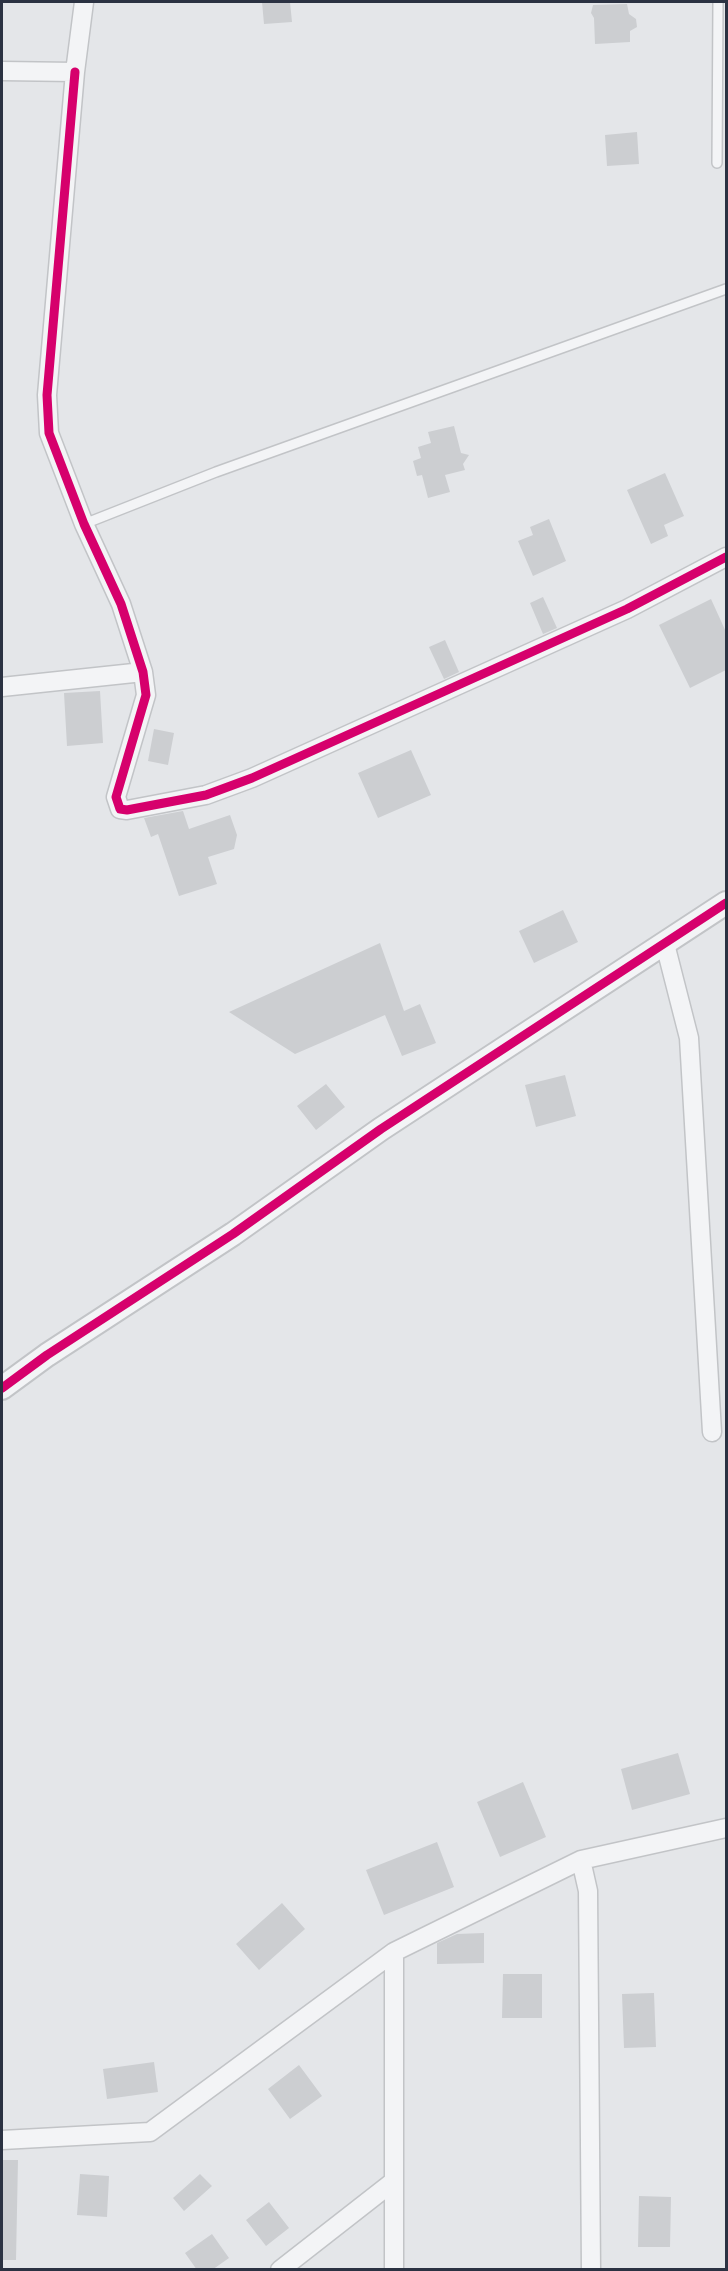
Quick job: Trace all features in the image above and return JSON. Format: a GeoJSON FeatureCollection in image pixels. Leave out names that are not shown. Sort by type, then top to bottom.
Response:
{"type":"FeatureCollection","features":[{"type":"Feature","properties":{"kind":"street"},"geometry":{"type":"LineString","coordinates":[[84,2],[75,72],[47,395],[49,433],[84,524],[121,604],[143,672],[146,695],[116,797],[120,809],[127,810],[206,795],[252,778],[627,609],[726,557]]}},
{"type":"Feature","properties":{"kind":"street"},"geometry":{"type":"LineString","coordinates":[[2,71],[75,72]]}},
{"type":"Feature","properties":{"kind":"street"},"geometry":{"type":"LineString","coordinates":[[2,687],[143,672]]}},
{"type":"Feature","properties":{"kind":"street"},"geometry":{"type":"LineString","coordinates":[[2,1388],[47,1355],[233,1234],[391,1123],[726,903]]}},
{"type":"Feature","properties":{"kind":"street"},"geometry":{"type":"LineString","coordinates":[[665,944],[689,1038],[712,1432]]}},
{"type":"Feature","properties":{"kind":"street"},"geometry":{"type":"LineString","coordinates":[[2,2140],[150,2132],[394,1952],[581,1860],[726,1828]]}},
{"type":"Feature","properties":{"kind":"street"},"geometry":{"type":"LineString","coordinates":[[581,1860],[588,1891],[591,2270]]}},
{"type":"Feature","properties":{"kind":"street"},"geometry":{"type":"LineString","coordinates":[[394,1952],[394,2270]]}},
{"type":"Feature","properties":{"kind":"street"},"geometry":{"type":"LineString","coordinates":[[280,2270],[394,2181]]}},
{"type":"Feature","properties":{"kind":"lane"},"geometry":{"type":"LineString","coordinates":[[717,163],[718,2]]}},
{"type":"Feature","properties":{"kind":"lane"},"geometry":{"type":"LineString","coordinates":[[84,524],[216,472],[726,289]]}},
{"type":"Feature","properties":{"kind":"building"},"geometry":{"type":"Polygon","coordinates":[[[262,2],[290,2],[292,22],[264,24],[262,2]]]}},
{"type":"Feature","properties":{"kind":"building"},"geometry":{"type":"Polygon","coordinates":[[[627,4],[629,14],[636,19],[637,27],[630,31],[630,42],[595,44],[594,18],[591,13],[593,5],[627,4]]]}},
{"type":"Feature","properties":{"kind":"building"},"geometry":{"type":"Polygon","coordinates":[[[637,132],[639,164],[607,166],[605,135],[637,132]]]}},
{"type":"Feature","properties":{"kind":"building"},"geometry":{"type":"Polygon","coordinates":[[[454,426],[461,453],[469,455],[463,464],[465,470],[445,475],[450,492],[428,498],[422,475],[417,476],[413,461],[421,458],[418,447],[431,443],[428,432],[454,426]]]}},
{"type":"Feature","properties":{"kind":"building"},"geometry":{"type":"Polygon","coordinates":[[[665,473],[684,516],[664,525],[668,536],[651,544],[627,490],[665,473]]]}},
{"type":"Feature","properties":{"kind":"building"},"geometry":{"type":"Polygon","coordinates":[[[549,519],[566,561],[533,576],[518,541],[533,535],[530,527],[549,519]]]}},
{"type":"Feature","properties":{"kind":"building"},"geometry":{"type":"Polygon","coordinates":[[[543,597],[557,628],[543,634],[530,603],[543,597]]]}},
{"type":"Feature","properties":{"kind":"building"},"geometry":{"type":"Polygon","coordinates":[[[711,599],[726,632],[726,670],[690,688],[659,625],[711,599]]]}},
{"type":"Feature","properties":{"kind":"building"},"geometry":{"type":"Polygon","coordinates":[[[445,640],[459,672],[444,679],[429,647],[445,640]]]}},
{"type":"Feature","properties":{"kind":"building"},"geometry":{"type":"Polygon","coordinates":[[[100,691],[103,743],[67,746],[64,693],[100,691]]]}},
{"type":"Feature","properties":{"kind":"building"},"geometry":{"type":"Polygon","coordinates":[[[154,729],[174,733],[168,765],[148,761],[154,729]]]}},
{"type":"Feature","properties":{"kind":"building"},"geometry":{"type":"Polygon","coordinates":[[[411,750],[431,795],[378,818],[358,773],[411,750]]]}},
{"type":"Feature","properties":{"kind":"building"},"geometry":{"type":"Polygon","coordinates":[[[183,811],[189,829],[230,815],[237,835],[234,849],[208,857],[217,884],[179,896],[158,834],[151,837],[144,818],[183,811]]]}},
{"type":"Feature","properties":{"kind":"building"},"geometry":{"type":"Polygon","coordinates":[[[563,910],[578,942],[534,963],[519,931],[563,910]]]}},
{"type":"Feature","properties":{"kind":"building"},"geometry":{"type":"Polygon","coordinates":[[[380,943],[404,1011],[420,1004],[436,1043],[402,1056],[385,1015],[295,1054],[229,1012],[380,943]]]}},
{"type":"Feature","properties":{"kind":"building"},"geometry":{"type":"Polygon","coordinates":[[[565,1075],[576,1116],[536,1127],[525,1085],[565,1075]]]}},
{"type":"Feature","properties":{"kind":"building"},"geometry":{"type":"Polygon","coordinates":[[[326,1084],[345,1107],[316,1130],[297,1106],[326,1084]]]}},
{"type":"Feature","properties":{"kind":"building"},"geometry":{"type":"Polygon","coordinates":[[[678,1753],[690,1794],[632,1810],[621,1769],[678,1753]]]}},
{"type":"Feature","properties":{"kind":"building"},"geometry":{"type":"Polygon","coordinates":[[[523,1782],[546,1837],[500,1857],[477,1802],[523,1782]]]}},
{"type":"Feature","properties":{"kind":"building"},"geometry":{"type":"Polygon","coordinates":[[[437,1842],[454,1887],[384,1915],[366,1870],[437,1842]]]}},
{"type":"Feature","properties":{"kind":"building"},"geometry":{"type":"Polygon","coordinates":[[[282,1903],[305,1929],[259,1970],[236,1944],[282,1903]]]}},
{"type":"Feature","properties":{"kind":"building"},"geometry":{"type":"Polygon","coordinates":[[[484,1933],[484,1963],[437,1964],[437,1943],[457,1934],[484,1933]]]}},
{"type":"Feature","properties":{"kind":"building"},"geometry":{"type":"Polygon","coordinates":[[[503,1974],[542,1974],[542,2018],[502,2018],[503,1974]]]}},
{"type":"Feature","properties":{"kind":"building"},"geometry":{"type":"Polygon","coordinates":[[[654,1993],[656,2047],[624,2048],[622,1994],[654,1993]]]}},
{"type":"Feature","properties":{"kind":"building"},"geometry":{"type":"Polygon","coordinates":[[[154,2062],[158,2092],[107,2099],[103,2069],[154,2062]]]}},
{"type":"Feature","properties":{"kind":"building"},"geometry":{"type":"Polygon","coordinates":[[[299,2065],[322,2096],[290,2119],[268,2089],[299,2065]]]}},
{"type":"Feature","properties":{"kind":"building"},"geometry":{"type":"Polygon","coordinates":[[[2,2160],[18,2160],[16,2260],[2,2260],[2,2160]]]}},
{"type":"Feature","properties":{"kind":"building"},"geometry":{"type":"Polygon","coordinates":[[[80,2174],[109,2176],[107,2217],[77,2215],[80,2174]]]}},
{"type":"Feature","properties":{"kind":"building"},"geometry":{"type":"Polygon","coordinates":[[[200,2174],[212,2186],[184,2211],[173,2198],[200,2174]]]}},
{"type":"Feature","properties":{"kind":"building"},"geometry":{"type":"Polygon","coordinates":[[[639,2196],[671,2197],[670,2247],[638,2247],[639,2196]]]}},
{"type":"Feature","properties":{"kind":"building"},"geometry":{"type":"Polygon","coordinates":[[[269,2202],[289,2228],[266,2246],[246,2220],[269,2202]]]}},
{"type":"Feature","properties":{"kind":"building"},"geometry":{"type":"Polygon","coordinates":[[[212,2234],[229,2258],[212,2270],[197,2270],[185,2253],[212,2234]]]}},
{"type":"Feature","properties":{"kind":"cycle path"},"geometry":{"type":"LineString","coordinates":[[75,72],[47,395],[49,433],[84,524],[121,604],[143,672],[146,695],[116,797],[120,809],[127,810],[206,795],[252,778],[627,609],[726,557]]}},
{"type":"Feature","properties":{"kind":"cycle path"},"geometry":{"type":"LineString","coordinates":[[2,1388],[47,1355],[233,1234],[381,1129],[726,903]]}}]}
